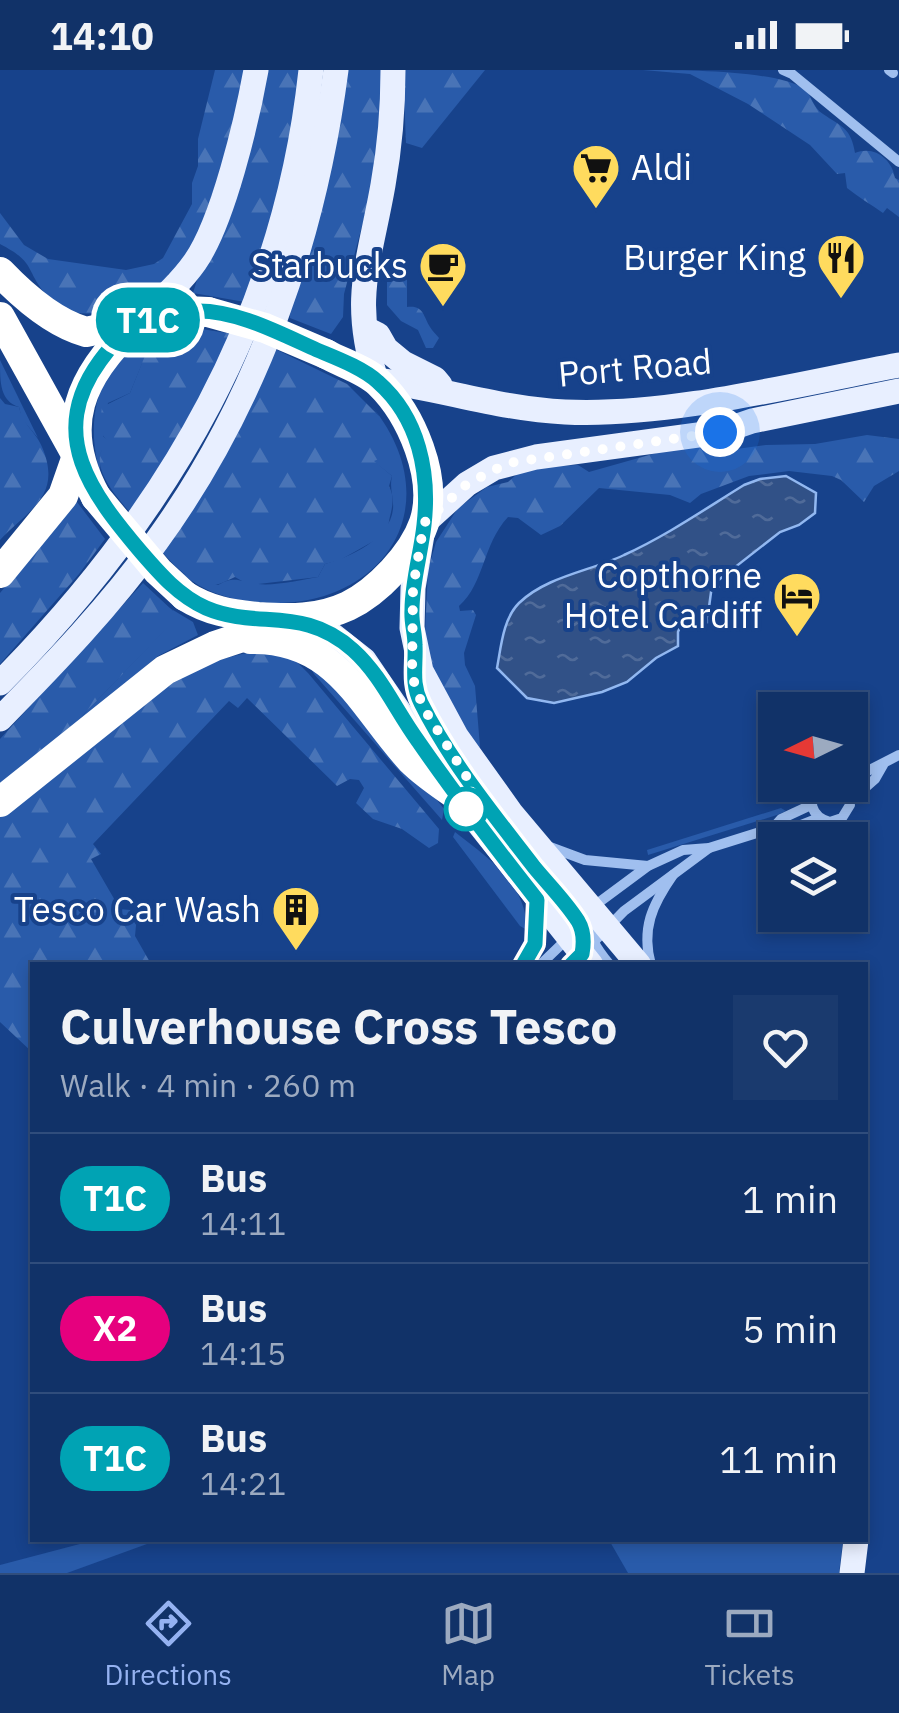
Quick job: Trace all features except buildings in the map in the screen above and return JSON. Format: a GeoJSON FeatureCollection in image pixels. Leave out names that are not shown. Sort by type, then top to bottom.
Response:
{"type":"FeatureCollection","features":[{"type":"Feature","properties":{"kind":"highway"},"geometry":{"type":"LineString","coordinates":[[0,272],[44,310],[74,328],[97,331],[184,311],[208,312],[254,324],[326,354],[376,380],[401,410],[417,440],[425,474],[424,523],[396,567],[374,590],[346,606],[232,640],[165,670],[0,802]]}},
{"type":"Feature","properties":{"kind":"highway"},"geometry":{"type":"LineString","coordinates":[[0,317],[96,496],[158,571],[186,596],[211,610],[294,620]]}},
{"type":"Feature","properties":{"kind":"highway"},"geometry":{"type":"LineString","coordinates":[[0,573],[66,490],[77,456],[78,410],[83,393],[98,364],[135,324]]}},
{"type":"Feature","properties":{"kind":"highway"},"geometry":{"type":"LineString","coordinates":[[232,640],[278,641],[324,658],[342,674],[414,764],[456,796]]}},
{"type":"Feature","properties":{"kind":"main road"},"geometry":{"type":"LineString","coordinates":[[135,324],[181,280],[203,248],[236,153],[256,70]]}},
{"type":"Feature","properties":{"kind":"main road"},"geometry":{"type":"LineString","coordinates":[[0,684],[109,562],[146,512],[204,417],[250,318],[279,234],[298,155],[311,70]]}},
{"type":"Feature","properties":{"kind":"main road"},"geometry":{"type":"LineString","coordinates":[[0,719],[88,626],[157,541],[226,430],[268,337],[297,257],[316,190],[336,70]]}},
{"type":"Feature","properties":{"kind":"main road"},"geometry":{"type":"LineString","coordinates":[[376,380],[364,340],[363,276],[391,136],[393,70]]}},
{"type":"Feature","properties":{"kind":"main road"},"geometry":{"type":"LineString","coordinates":[[366,328],[403,363],[435,379],[447,395]]}},
{"type":"Feature","properties":{"kind":"main road","name":"Port Road"},"geometry":{"type":"LineString","coordinates":[[376,380],[556,411],[629,410],[899,365]]}},
{"type":"Feature","properties":{"kind":"main road","name":"Port Road"},"geometry":{"type":"LineString","coordinates":[[424,523],[467,484],[508,463],[720,432],[899,391]]}},
{"type":"Feature","properties":{"kind":"main road"},"geometry":{"type":"LineString","coordinates":[[424,523],[412,612],[421,671],[484,779],[531,837],[585,940]]}},
{"type":"Feature","properties":{"kind":"main road"},"geometry":{"type":"LineString","coordinates":[[294,620],[326,630],[364,660],[456,796],[537,900],[585,940],[633,962]]}},
{"type":"Feature","properties":{"kind":"main road"},"geometry":{"type":"LineString","coordinates":[[852,1573],[856,1542]]}},
{"type":"Feature","properties":{"kind":"street"},"geometry":{"type":"LineString","coordinates":[[790,71],[899,162]]}},
{"type":"Feature","properties":{"kind":"street"},"geometry":{"type":"LineString","coordinates":[[415,644],[412,676],[416,692],[446,746],[585,940],[607,962]]}},
{"type":"Feature","properties":{"kind":"street"},"geometry":{"type":"LineString","coordinates":[[868,769],[884,765],[899,755]]}},
{"type":"Feature","properties":{"kind":"street"},"geometry":{"type":"LineString","coordinates":[[868,786],[884,765]]}},
{"type":"Feature","properties":{"kind":"street"},"geometry":{"type":"LineString","coordinates":[[812,802],[819,818],[830,822],[842,818],[850,802]]}},
{"type":"Feature","properties":{"kind":"street"},"geometry":{"type":"LineString","coordinates":[[779,822],[811,805]]}},
{"type":"Feature","properties":{"kind":"street"},"geometry":{"type":"LineString","coordinates":[[809,822],[819,818]]}},
{"type":"Feature","properties":{"kind":"street"},"geometry":{"type":"LineString","coordinates":[[585,940],[648,866],[683,850],[710,848],[758,833]]}},
{"type":"Feature","properties":{"kind":"street"},"geometry":{"type":"LineString","coordinates":[[531,837],[585,860],[648,866]]}},
{"type":"Feature","properties":{"kind":"street"},"geometry":{"type":"LineString","coordinates":[[545,962],[585,940],[710,848]]}},
{"type":"Feature","properties":{"kind":"street"},"geometry":{"type":"LineString","coordinates":[[651,962],[646,928],[659,895],[676,870]]}},
{"type":"Feature","properties":{"kind":"street"},"geometry":{"type":"LineString","coordinates":[[526,962],[535,944],[537,900]]}},
{"type":"Feature","properties":{"kind":"green space"},"geometry":{"type":"Polygon","coordinates":[[[215,70],[248,70],[237,122],[195,244],[173,273],[168,274],[169,280],[126,305],[92,313],[60,307],[40,287],[25,262],[0,244],[0,213],[24,245],[48,259],[126,270],[154,264],[163,258],[192,204],[198,139],[215,70]]]}},
{"type":"Feature","properties":{"kind":"green space"},"geometry":{"type":"Polygon","coordinates":[[[262,70],[302,70],[284,181],[245,302],[193,293],[262,70]]]}},
{"type":"Feature","properties":{"kind":"green space"},"geometry":{"type":"Polygon","coordinates":[[[341,70],[384,70],[378,147],[367,207],[344,294],[343,317],[331,334],[290,318],[289,309],[341,70]]]}},
{"type":"Feature","properties":{"kind":"green space"},"geometry":{"type":"Polygon","coordinates":[[[403,70],[485,70],[422,148],[406,143],[403,70]]]}},
{"type":"Feature","properties":{"kind":"green space"},"geometry":{"type":"Polygon","coordinates":[[[643,70],[751,75],[805,89],[820,111],[848,133],[855,153],[875,152],[890,165],[899,180],[899,217],[887,208],[883,213],[851,191],[845,173],[837,174],[810,145],[748,104],[690,74],[643,70]]]}},
{"type":"Feature","properties":{"kind":"green space"},"geometry":{"type":"Polygon","coordinates":[[[400,269],[407,273],[407,307],[420,310],[439,338],[433,348],[426,348],[418,330],[401,321],[387,305],[387,277],[400,269]]]}},
{"type":"Feature","properties":{"kind":"green space"},"geometry":{"type":"Polygon","coordinates":[[[189,327],[233,334],[193,416],[132,515],[101,470],[101,451],[107,441],[99,430],[102,407],[130,393],[146,353],[160,349],[165,332],[189,327]]]}},
{"type":"Feature","properties":{"kind":"green space"},"geometry":{"type":"Polygon","coordinates":[[[165,332],[160,349],[146,354],[130,393],[108,403],[103,436],[108,441],[101,452],[100,472],[94,427],[102,387],[125,355],[165,332]]]}},
{"type":"Feature","properties":{"kind":"green space"},"geometry":{"type":"Polygon","coordinates":[[[273,348],[347,384],[379,416],[379,435],[392,442],[391,454],[374,461],[392,476],[388,533],[340,560],[325,564],[318,577],[249,585],[235,577],[219,584],[202,583],[186,575],[161,551],[273,348]]]}},
{"type":"Feature","properties":{"kind":"green space"},"geometry":{"type":"Polygon","coordinates":[[[0,360],[38,438],[22,419],[19,407],[5,396],[0,360]]]}},
{"type":"Feature","properties":{"kind":"green space"},"geometry":{"type":"Polygon","coordinates":[[[0,398],[5,404],[19,407],[42,447],[48,478],[39,501],[0,540],[0,398]]]}},
{"type":"Feature","properties":{"kind":"green space"},"geometry":{"type":"Polygon","coordinates":[[[379,418],[395,444],[406,481],[404,516],[391,547],[368,573],[337,591],[299,601],[255,602],[210,591],[190,580],[173,564],[184,574],[218,585],[234,580],[280,583],[318,577],[325,564],[346,557],[377,538],[393,509],[392,476],[373,461],[379,457],[379,418]]]}},
{"type":"Feature","properties":{"kind":"green space"},"geometry":{"type":"Polygon","coordinates":[[[867,435],[899,439],[899,471],[874,486],[864,502],[832,476],[789,471],[749,476],[701,494],[690,503],[670,495],[599,488],[560,526],[541,535],[518,518],[508,517],[493,539],[468,597],[459,606],[460,611],[473,610],[476,615],[464,653],[475,686],[480,747],[477,748],[433,678],[425,633],[428,570],[436,542],[458,508],[487,487],[508,482],[524,468],[578,465],[589,472],[674,448],[711,445],[722,451],[815,444],[867,435]]]}},
{"type":"Feature","properties":{"kind":"green space"},"geometry":{"type":"Polygon","coordinates":[[[77,502],[105,539],[0,664],[0,593],[77,502]]]}},
{"type":"Feature","properties":{"kind":"green space"},"geometry":{"type":"Polygon","coordinates":[[[143,583],[173,611],[174,621],[82,720],[0,789],[0,739],[143,583]]]}},
{"type":"Feature","properties":{"kind":"green space"},"geometry":{"type":"Polygon","coordinates":[[[168,607],[193,622],[198,635],[158,656],[82,720],[173,621],[173,611],[168,607]]]}},
{"type":"Feature","properties":{"kind":"green space"},"geometry":{"type":"Polygon","coordinates":[[[260,651],[295,660],[439,829],[438,843],[429,848],[402,829],[373,819],[356,803],[364,788],[359,780],[350,779],[337,786],[247,698],[238,708],[229,701],[93,844],[101,854],[91,859],[120,909],[130,910],[136,925],[135,936],[150,962],[30,962],[30,1050],[0,1022],[0,816],[120,715],[186,674],[260,651]]]}},
{"type":"Feature","properties":{"kind":"green space"},"geometry":{"type":"Polygon","coordinates":[[[318,660],[368,712],[444,809],[442,820],[314,674],[312,670],[318,660]]]}},
{"type":"Feature","properties":{"kind":"green space"},"geometry":{"type":"Polygon","coordinates":[[[781,808],[786,811],[648,855],[647,850],[781,808]]]}},
{"type":"Feature","properties":{"kind":"green space"},"geometry":{"type":"Polygon","coordinates":[[[455,832],[492,862],[512,885],[525,913],[527,930],[453,837],[455,832]]]}},
{"type":"Feature","properties":{"kind":"green space"},"geometry":{"type":"Polygon","coordinates":[[[87,1542],[152,1542],[67,1573],[0,1573],[0,1565],[87,1542]]]}},
{"type":"Feature","properties":{"kind":"green space"},"geometry":{"type":"Polygon","coordinates":[[[610,1542],[843,1542],[839,1573],[628,1573],[610,1542]]]}},
{"type":"Feature","properties":{"kind":"water"},"geometry":{"type":"Polygon","coordinates":[[[786,476],[816,493],[815,513],[780,532],[716,582],[718,586],[712,585],[707,622],[683,619],[678,646],[627,682],[554,703],[527,698],[497,668],[509,617],[530,594],[640,548],[744,485],[786,476]]]}},
{"type":"Feature","properties":{"kind":"bus line","name":"T1C"},"geometry":{"type":"LineString","coordinates":[[526,962],[535,944],[537,900],[456,796],[364,660],[326,630],[294,620],[228,614],[200,605],[158,571],[96,496],[77,456],[78,410],[90,376],[114,343],[135,324],[202,310],[242,320],[326,354],[376,380],[401,410],[417,440],[425,474],[424,523],[412,612],[412,676],[416,692],[473,787],[580,923],[584,944],[582,954],[574,962]]}},
{"type":"Feature","properties":{"kind":"place","name":"Aldi"},"geometry":{"type":"Point","coordinates":[596,210]}},
{"type":"Feature","properties":{"kind":"place","name":"Burger King"},"geometry":{"type":"Point","coordinates":[841,300]}},
{"type":"Feature","properties":{"kind":"place","name":"Starbucks"},"geometry":{"type":"Point","coordinates":[443,308]}},
{"type":"Feature","properties":{"kind":"place","name":"Copthorne Hotel Cardiff"},"geometry":{"type":"Point","coordinates":[797,638]}},
{"type":"Feature","properties":{"kind":"place","name":"Tesco Car Wash"},"geometry":{"type":"Point","coordinates":[296,952]}},
{"type":"Feature","properties":{"kind":"route"},"geometry":{"type":"LineString","coordinates":[[466,809],[473,787],[423,707],[412,676],[413,588],[424,523],[467,484],[508,463],[720,432]]}}]}
